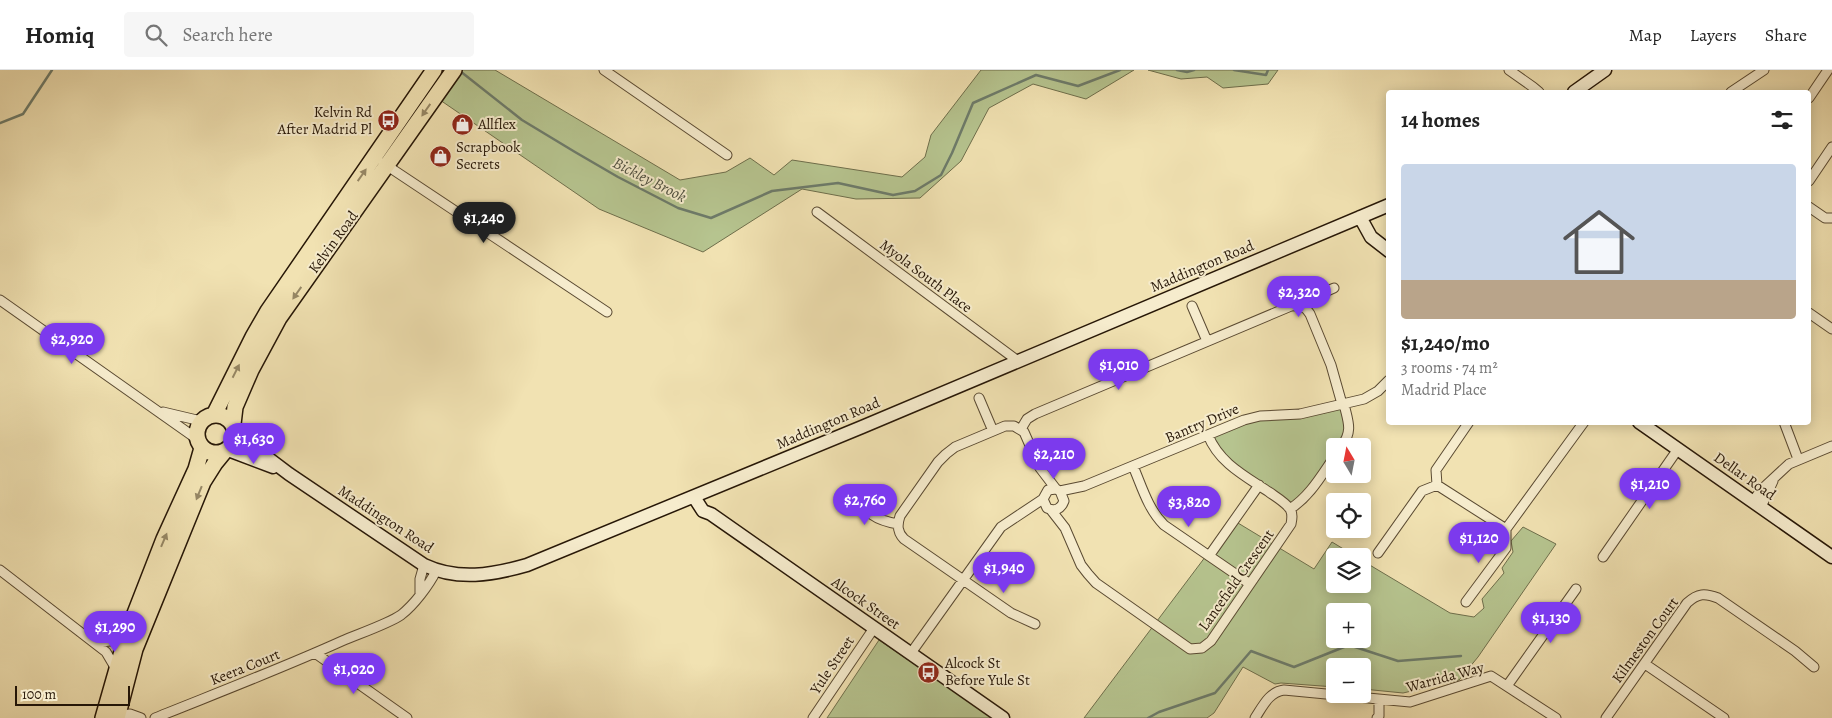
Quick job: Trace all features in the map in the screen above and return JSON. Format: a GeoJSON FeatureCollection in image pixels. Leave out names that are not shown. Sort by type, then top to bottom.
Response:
{"type":"FeatureCollection","features":[{"type":"Feature","properties":{"kind":"main road","name":"Kelvin Road"},"geometry":{"type":"LineString","coordinates":[[234,429],[235,407],[251,370],[279,318],[376,156],[434,70]]}},
{"type":"Feature","properties":{"kind":"main road","name":"Kelvin Road"},"geometry":{"type":"LineString","coordinates":[[208,418],[268,311],[388,166],[454,70]]}},
{"type":"Feature","properties":{"kind":"main road"},"geometry":{"type":"LineString","coordinates":[[1577,90],[1605,70]]}},
{"type":"Feature","properties":{"kind":"main road","name":"Maddington Road"},"geometry":{"type":"LineString","coordinates":[[234,429],[289,474],[424,565],[436,570],[477,576],[500,573],[536,561],[699,495],[1386,206]]}},
{"type":"Feature","properties":{"kind":"main road"},"geometry":{"type":"LineString","coordinates":[[1365,215],[1371,237],[1384,248]]}},
{"type":"Feature","properties":{"kind":"main road"},"geometry":{"type":"LineString","coordinates":[[225,417],[234,429],[232,445],[215,463],[204,482],[135,648],[112,717],[116,669],[127,634],[196,469],[200,444],[198,426],[208,418],[225,417]]}},
{"type":"Feature","properties":{"kind":"main road","name":"Dellar Road"},"geometry":{"type":"LineString","coordinates":[[1643,425],[1832,557]]}},
{"type":"Feature","properties":{"kind":"main road"},"geometry":{"type":"LineString","coordinates":[[200,444],[213,454],[226,451]]}},
{"type":"Feature","properties":{"kind":"main road","name":"Maddington Road"},"geometry":{"type":"LineString","coordinates":[[226,451],[289,474]]}},
{"type":"Feature","properties":{"kind":"main road","name":"Alcock Street"},"geometry":{"type":"LineString","coordinates":[[699,495],[703,511],[711,514],[1003,718]]}},
{"type":"Feature","properties":{"kind":"main road"},"geometry":{"type":"LineString","coordinates":[[153,569],[162,583]]}},
{"type":"Feature","properties":{"kind":"street"},"geometry":{"type":"LineString","coordinates":[[604,70],[727,155]]}},
{"type":"Feature","properties":{"kind":"street"},"geometry":{"type":"LineString","coordinates":[[1510,70],[1537,90]]}},
{"type":"Feature","properties":{"kind":"street"},"geometry":{"type":"LineString","coordinates":[[1734,90],[1764,70]]}},
{"type":"Feature","properties":{"kind":"street"},"geometry":{"type":"LineString","coordinates":[[1811,95],[1828,70]]}},
{"type":"Feature","properties":{"kind":"street"},"geometry":{"type":"LineString","coordinates":[[1811,177],[1832,147]]}},
{"type":"Feature","properties":{"kind":"street"},"geometry":{"type":"LineString","coordinates":[[376,156],[388,166],[607,312]]}},
{"type":"Feature","properties":{"kind":"street"},"geometry":{"type":"LineString","coordinates":[[1811,208],[1825,218],[1832,218]]}},
{"type":"Feature","properties":{"kind":"street","name":"Myola South Place"},"geometry":{"type":"LineString","coordinates":[[817,212],[1018,361]]}},
{"type":"Feature","properties":{"kind":"street"},"geometry":{"type":"LineString","coordinates":[[1305,307],[1316,296],[1334,288]]}},
{"type":"Feature","properties":{"kind":"street"},"geometry":{"type":"LineString","coordinates":[[0,300],[158,411],[200,444]]}},
{"type":"Feature","properties":{"kind":"street"},"geometry":{"type":"LineString","coordinates":[[1021,429],[1027,419],[1035,414],[1291,306],[1298,305],[1305,307],[1310,314],[1331,365],[1350,429],[1348,438]]}},
{"type":"Feature","properties":{"kind":"street"},"geometry":{"type":"LineString","coordinates":[[1192,306],[1207,341]]}},
{"type":"Feature","properties":{"kind":"street"},"geometry":{"type":"LineString","coordinates":[[1811,314],[1832,329]]}},
{"type":"Feature","properties":{"kind":"street","name":"Bantry Drive"},"geometry":{"type":"LineString","coordinates":[[1058,490],[1084,486],[1252,417],[1300,414],[1343,404],[1364,398],[1378,391],[1386,383]]}},
{"type":"Feature","properties":{"kind":"street"},"geometry":{"type":"LineString","coordinates":[[979,398],[993,431]]}},
{"type":"Feature","properties":{"kind":"street"},"geometry":{"type":"LineString","coordinates":[[158,411],[208,418]]}},
{"type":"Feature","properties":{"kind":"street"},"geometry":{"type":"LineString","coordinates":[[1022,514],[1058,509],[1063,502],[1058,490],[1040,468],[1026,436],[1021,429],[1009,425],[955,447],[946,454],[938,462],[906,508],[898,524],[900,534],[904,539],[1011,613],[1035,624]]}},
{"type":"Feature","properties":{"kind":"street"},"geometry":{"type":"LineString","coordinates":[[1437,485],[1436,470],[1467,425]]}},
{"type":"Feature","properties":{"kind":"street"},"geometry":{"type":"LineString","coordinates":[[1466,602],[1506,548],[1506,529],[1582,425]]}},
{"type":"Feature","properties":{"kind":"street"},"geometry":{"type":"LineString","coordinates":[[1785,425],[1798,459]]}},
{"type":"Feature","properties":{"kind":"street"},"geometry":{"type":"LineString","coordinates":[[1208,435],[1217,453],[1232,466],[1286,504],[1290,509],[1303,501],[1326,469]]}},
{"type":"Feature","properties":{"kind":"street"},"geometry":{"type":"LineString","coordinates":[[1757,504],[1773,481],[1789,464],[1832,446]]}},
{"type":"Feature","properties":{"kind":"street"},"geometry":{"type":"LineString","coordinates":[[1603,557],[1678,449]]}},
{"type":"Feature","properties":{"kind":"street"},"geometry":{"type":"LineString","coordinates":[[1133,466],[1151,510],[1164,525],[1250,584]]}},
{"type":"Feature","properties":{"kind":"street"},"geometry":{"type":"LineString","coordinates":[[1040,468],[1043,497],[1049,509]]}},
{"type":"Feature","properties":{"kind":"street"},"geometry":{"type":"LineString","coordinates":[[1209,556],[1258,485]]}},
{"type":"Feature","properties":{"kind":"street"},"geometry":{"type":"LineString","coordinates":[[1437,485],[1506,529]]}},
{"type":"Feature","properties":{"kind":"street"},"geometry":{"type":"LineString","coordinates":[[1378,553],[1422,491],[1437,485]]}},
{"type":"Feature","properties":{"kind":"street","name":"Bantry Drive"},"geometry":{"type":"LineString","coordinates":[[1063,502],[1084,486]]}},
{"type":"Feature","properties":{"kind":"street"},"geometry":{"type":"LineString","coordinates":[[911,653],[1002,527],[1022,514],[1043,497],[1048,490],[1058,490]]}},
{"type":"Feature","properties":{"kind":"street"},"geometry":{"type":"LineString","coordinates":[[853,495],[872,516],[883,521],[898,524]]}},
{"type":"Feature","properties":{"kind":"street","name":"Lancefield Crescent"},"geometry":{"type":"LineString","coordinates":[[1063,502],[1065,528]]}},
{"type":"Feature","properties":{"kind":"street","name":"Lancefield Crescent"},"geometry":{"type":"LineString","coordinates":[[1049,509],[1065,528],[1081,565],[1096,583],[1190,649],[1202,648],[1211,641],[1291,524],[1290,509]]}},
{"type":"Feature","properties":{"kind":"street"},"geometry":{"type":"LineString","coordinates":[[420,593],[420,579],[424,565]]}},
{"type":"Feature","properties":{"kind":"street"},"geometry":{"type":"LineString","coordinates":[[0,570],[106,652],[116,669]]}},
{"type":"Feature","properties":{"kind":"street","name":"Keera Court"},"geometry":{"type":"LineString","coordinates":[[155,718],[315,653],[399,616],[410,608],[430,582],[436,570]]}},
{"type":"Feature","properties":{"kind":"street"},"geometry":{"type":"LineString","coordinates":[[1507,686],[1576,589]]}},
{"type":"Feature","properties":{"kind":"street","name":"Kilmeston Court"},"geometry":{"type":"LineString","coordinates":[[1606,718],[1688,603],[1695,596],[1705,594],[1718,598],[1795,651],[1814,667]]}},
{"type":"Feature","properties":{"kind":"street","name":"Yule Street"},"geometry":{"type":"LineString","coordinates":[[813,718],[874,628]]}},
{"type":"Feature","properties":{"kind":"street"},"geometry":{"type":"LineString","coordinates":[[95,643],[117,640],[127,634]]}},
{"type":"Feature","properties":{"kind":"street"},"geometry":{"type":"LineString","coordinates":[[315,653],[407,718]]}},
{"type":"Feature","properties":{"kind":"street"},"geometry":{"type":"LineString","coordinates":[[1645,664],[1724,718]]}},
{"type":"Feature","properties":{"kind":"street","name":"Warrida Way"},"geometry":{"type":"LineString","coordinates":[[1255,718],[1271,694],[1277,691],[1284,690],[1410,702],[1491,676],[1556,718]]}},
{"type":"Feature","properties":{"kind":"street"},"geometry":{"type":"LineString","coordinates":[[1377,718],[1379,700]]}},
{"type":"Feature","properties":{"kind":"street"},"geometry":{"type":"LineString","coordinates":[[112,717],[130,714],[141,718]]}},
{"type":"Feature","properties":{"kind":"green space"},"geometry":{"type":"Polygon","coordinates":[[[462,70],[495,70],[680,180],[726,172],[750,158],[774,175],[792,160],[902,177],[925,157],[931,135],[981,70],[1134,70],[1086,99],[1033,84],[989,108],[961,161],[920,198],[856,199],[802,189],[703,252],[599,209],[440,100],[462,70]]]}},
{"type":"Feature","properties":{"kind":"green space"},"geometry":{"type":"Polygon","coordinates":[[[1148,70],[1278,70],[1268,84],[1223,88],[1207,77],[1181,79],[1148,70]]]}},
{"type":"Feature","properties":{"kind":"green space"},"geometry":{"type":"Polygon","coordinates":[[[1344,404],[1350,429],[1346,438],[1326,438],[1326,467],[1290,509],[1237,470],[1208,435],[1232,425],[1344,404]]]}},
{"type":"Feature","properties":{"kind":"green space"},"geometry":{"type":"Polygon","coordinates":[[[1233,520],[1314,569],[1326,551],[1326,593],[1371,593],[1371,566],[1450,613],[1474,617],[1484,608],[1482,599],[1504,573],[1502,568],[1513,552],[1511,541],[1523,527],[1556,544],[1478,657],[1459,680],[1403,693],[1371,690],[1371,658],[1326,658],[1326,686],[1275,684],[1243,667],[1214,713],[1207,718],[1084,718],[1233,520]]]}},
{"type":"Feature","properties":{"kind":"green space"},"geometry":{"type":"Polygon","coordinates":[[[1332,542],[1342,548],[1328,548],[1332,542]]]}},
{"type":"Feature","properties":{"kind":"green space"},"geometry":{"type":"Polygon","coordinates":[[[879,640],[993,718],[827,718],[879,640]]]}},
{"type":"Feature","properties":{"kind":"waterway","name":"Bickley Brook"},"geometry":{"type":"LineString","coordinates":[[0,123],[23,114],[52,70]]}},
{"type":"Feature","properties":{"kind":"waterway","name":"Bickley Brook"},"geometry":{"type":"LineString","coordinates":[[460,71],[522,120],[575,152],[678,208],[711,218],[772,191],[838,183],[893,195],[915,191],[941,175],[973,103],[1036,75],[1078,86],[1120,70]]}},
{"type":"Feature","properties":{"kind":"waterway","name":"Bickley Brook"},"geometry":{"type":"LineString","coordinates":[[1177,70],[1187,72],[1194,70]]}},
{"type":"Feature","properties":{"kind":"waterway","name":"Bickley Brook"},"geometry":{"type":"LineString","coordinates":[[1234,70],[1266,75],[1268,70]]}},
{"type":"Feature","properties":{"kind":"waterway"},"geometry":{"type":"LineString","coordinates":[[1148,718],[1159,712],[1215,693],[1251,651],[1294,667],[1349,645],[1398,661],[1461,656]]}},
{"type":"Feature","properties":{"kind":"place","name":"Kelvin Rd After Madrid Pl"},"geometry":{"type":"Point","coordinates":[388,121]}},
{"type":"Feature","properties":{"kind":"place","name":"Allflex"},"geometry":{"type":"Point","coordinates":[462,124]}},
{"type":"Feature","properties":{"kind":"place","name":"Scrapbook Secrets"},"geometry":{"type":"Point","coordinates":[440,156]}},
{"type":"Feature","properties":{"kind":"place","name":"Alcock St Before Yule St"},"geometry":{"type":"Point","coordinates":[929,672]}}]}
